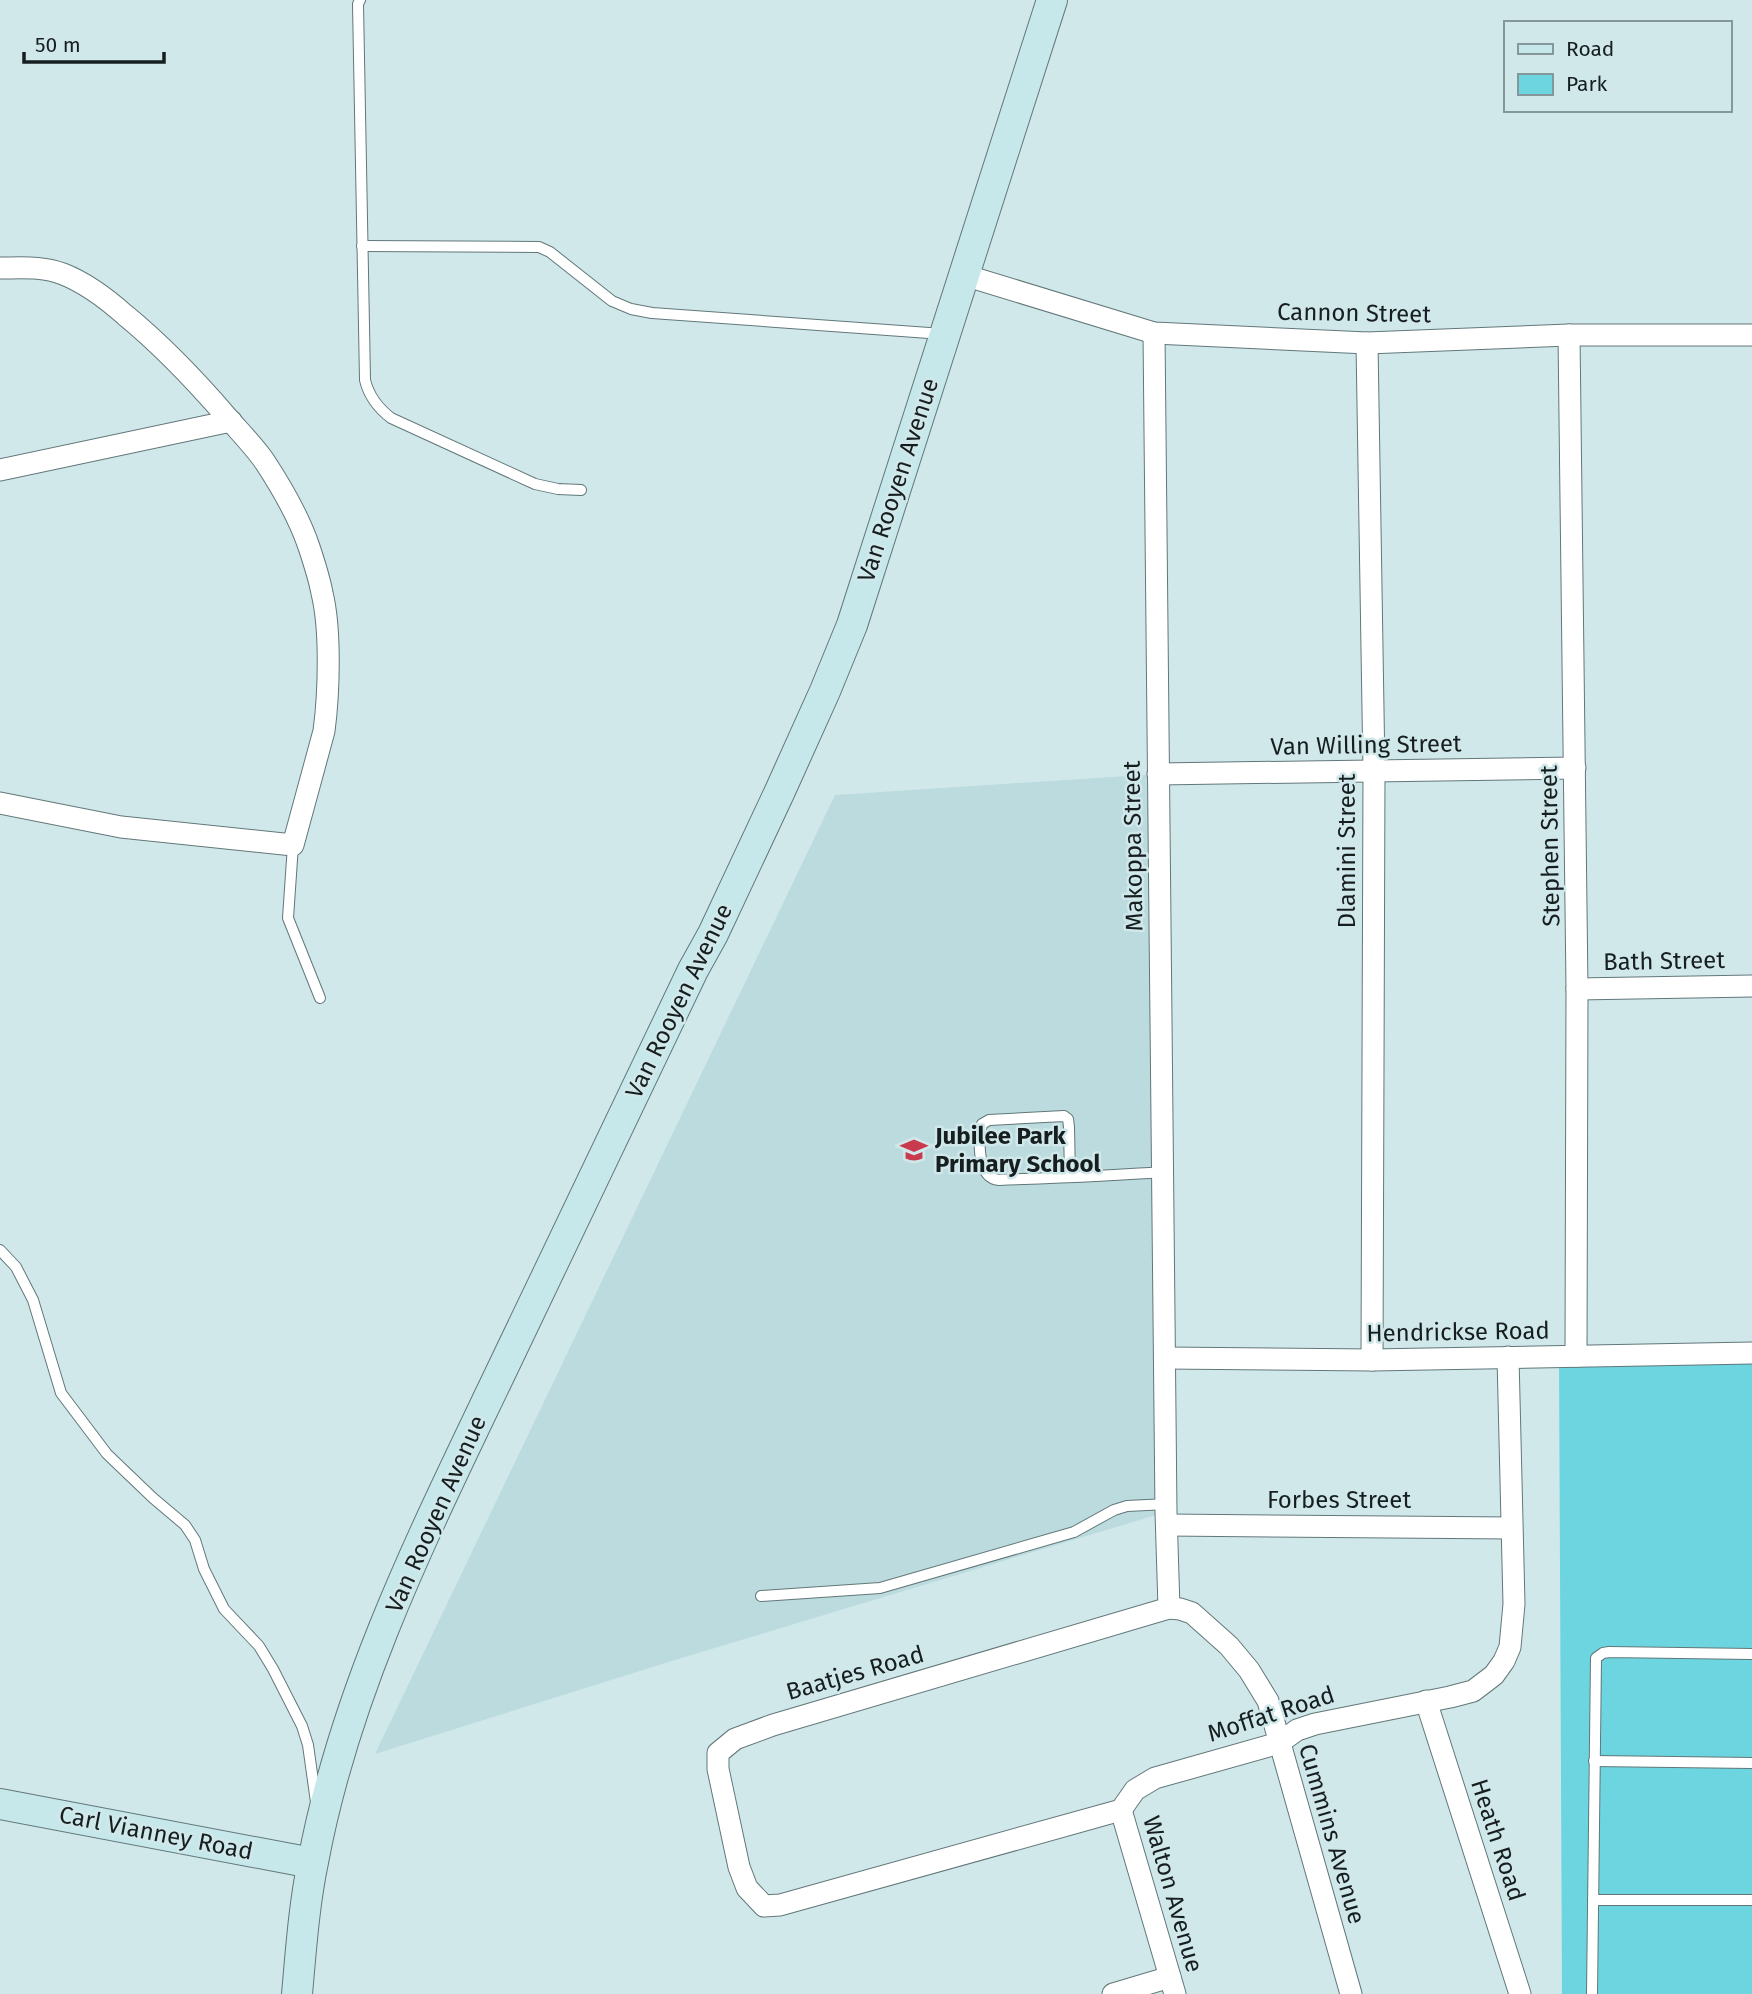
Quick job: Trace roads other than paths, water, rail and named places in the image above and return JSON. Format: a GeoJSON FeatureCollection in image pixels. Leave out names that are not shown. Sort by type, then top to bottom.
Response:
{"type":"FeatureCollection","features":[{"type":"Feature","properties":{"kind":"street","name":"Van Rooyen Avenue"},"geometry":{"type":"LineString","coordinates":[[297,1994],[305,1908],[321,1824],[352,1712],[381,1634],[422,1536],[724,910],[825,691],[852,625],[1052,0]]}},
{"type":"Feature","properties":{"kind":"street"},"geometry":{"type":"LineString","coordinates":[[0,268],[43,268],[79,281],[149,334],[189,372],[264,461],[297,516],[323,594],[327,632],[324,731],[293,845],[121,827],[0,803]]}},
{"type":"Feature","properties":{"kind":"street","name":"Cannon Street"},"geometry":{"type":"LineString","coordinates":[[964,275],[1154,333],[1367,343],[1569,335],[1752,335]]}},
{"type":"Feature","properties":{"kind":"street","name":"Makoppa Street"},"geometry":{"type":"LineString","coordinates":[[1154,333],[1165,1358]]}},
{"type":"Feature","properties":{"kind":"street","name":"Stephen Street"},"geometry":{"type":"LineString","coordinates":[[1569,335],[1577,989],[1576,1356]]}},
{"type":"Feature","properties":{"kind":"street","name":"Dlamini Street"},"geometry":{"type":"LineString","coordinates":[[1367,343],[1374,771],[1372,1360]]}},
{"type":"Feature","properties":{"kind":"street"},"geometry":{"type":"LineString","coordinates":[[0,470],[231,421]]}},
{"type":"Feature","properties":{"kind":"street","name":"Van Willing Street"},"geometry":{"type":"LineString","coordinates":[[1158,775],[1575,768]]}},
{"type":"Feature","properties":{"kind":"street","name":"Bath Street"},"geometry":{"type":"LineString","coordinates":[[1577,989],[1752,985]]}},
{"type":"Feature","properties":{"kind":"street","name":"Hendrickse Road"},"geometry":{"type":"LineString","coordinates":[[1165,1358],[1372,1360],[1752,1353]]}},
{"type":"Feature","properties":{"kind":"street","name":"Moffat Road"},"geometry":{"type":"LineString","coordinates":[[1121,1810],[1135,1790],[1155,1778],[1279,1743],[1297,1730],[1315,1724],[1474,1691],[1494,1675],[1510,1647],[1514,1604],[1508,1357]]}},
{"type":"Feature","properties":{"kind":"street"},"geometry":{"type":"LineString","coordinates":[[1165,1358],[1169,1608]]}},
{"type":"Feature","properties":{"kind":"street","name":"Forbes Street"},"geometry":{"type":"LineString","coordinates":[[1167,1514],[1511,1528]]}},
{"type":"Feature","properties":{"kind":"street","name":"Cummins Avenue"},"geometry":{"type":"LineString","coordinates":[[1169,1608],[1180,1608],[1192,1613],[1229,1646],[1249,1670],[1268,1702],[1351,1994]]}},
{"type":"Feature","properties":{"kind":"street","name":"Baatjes Road"},"geometry":{"type":"LineString","coordinates":[[1121,1810],[780,1905],[764,1906],[747,1888],[739,1867],[718,1769],[718,1753],[735,1738],[773,1725],[1169,1608]]}},
{"type":"Feature","properties":{"kind":"street","name":"Heath Road"},"geometry":{"type":"LineString","coordinates":[[1426,1701],[1520,1994]]}},
{"type":"Feature","properties":{"kind":"street","name":"Carl Vianney Road"},"geometry":{"type":"LineString","coordinates":[[0,1804],[312,1863]]}},
{"type":"Feature","properties":{"kind":"street","name":"Walton Avenue"},"geometry":{"type":"LineString","coordinates":[[1121,1810],[1173,1986]]}},
{"type":"Feature","properties":{"kind":"street"},"geometry":{"type":"LineString","coordinates":[[1113,1994],[1173,1986]]}},
{"type":"Feature","properties":{"kind":"lane"},"geometry":{"type":"LineString","coordinates":[[360,0],[362,246],[367,389],[379,409],[391,418],[535,484],[581,490]]}},
{"type":"Feature","properties":{"kind":"lane"},"geometry":{"type":"LineString","coordinates":[[362,246],[539,247],[550,252],[612,301],[631,309],[652,313],[945,335]]}},
{"type":"Feature","properties":{"kind":"lane"},"geometry":{"type":"LineString","coordinates":[[293,845],[288,918],[320,998]]}},
{"type":"Feature","properties":{"kind":"lane"},"geometry":{"type":"LineString","coordinates":[[1070,1177],[1068,1119],[1059,1115],[989,1119],[982,1124],[982,1165],[993,1180],[1070,1177],[1163,1172]]}},
{"type":"Feature","properties":{"kind":"lane"},"geometry":{"type":"LineString","coordinates":[[0,1250],[16,1267],[33,1300],[61,1393],[107,1454],[185,1525],[195,1540],[204,1569],[224,1609],[259,1646],[273,1669],[302,1726],[308,1745],[321,1824]]}},
{"type":"Feature","properties":{"kind":"lane"},"geometry":{"type":"LineString","coordinates":[[761,1596],[880,1588],[1074,1532],[1114,1510],[1127,1506],[1167,1514]]}},
{"type":"Feature","properties":{"kind":"lane"},"geometry":{"type":"LineString","coordinates":[[1592,1994],[1595,1661],[1598,1656],[1609,1652],[1752,1654]]}},
{"type":"Feature","properties":{"kind":"lane"},"geometry":{"type":"LineString","coordinates":[[1594,1761],[1752,1763]]}},
{"type":"Feature","properties":{"kind":"lane"},"geometry":{"type":"LineString","coordinates":[[1593,1900],[1752,1900]]}},
{"type":"Feature","properties":{"kind":"place","name":"Jubilee Park Primary School"},"geometry":{"type":"Point","coordinates":[914,1150]}}]}
